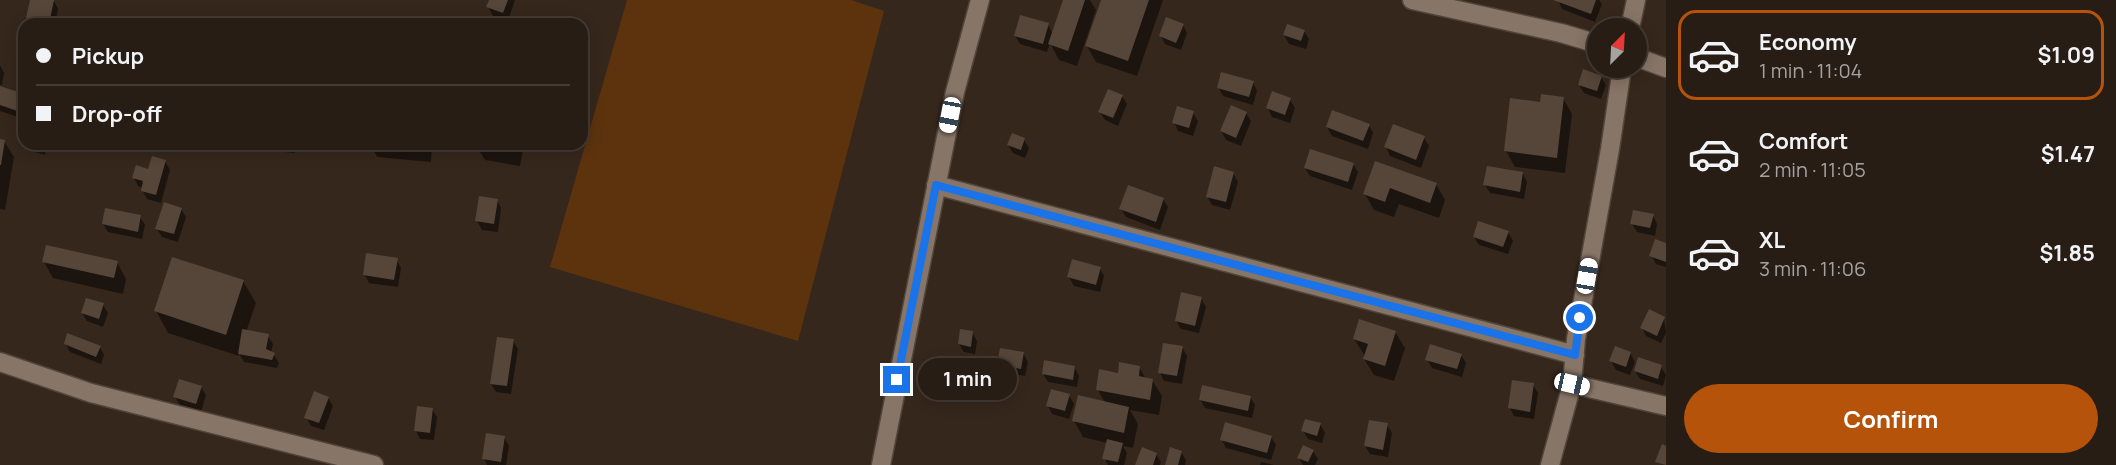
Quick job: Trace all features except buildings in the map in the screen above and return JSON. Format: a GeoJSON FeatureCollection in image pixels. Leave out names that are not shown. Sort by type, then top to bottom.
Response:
{"type":"FeatureCollection","features":[{"type":"Feature","properties":{"kind":"street"},"geometry":{"type":"LineString","coordinates":[[881,465],[955,92],[980,0]]}},
{"type":"Feature","properties":{"kind":"street"},"geometry":{"type":"LineString","coordinates":[[1412,0],[1587,41]]}},
{"type":"Feature","properties":{"kind":"street"},"geometry":{"type":"LineString","coordinates":[[1632,18],[1636,0]]}},
{"type":"Feature","properties":{"kind":"street"},"geometry":{"type":"LineString","coordinates":[[1647,61],[1666,68]]}},
{"type":"Feature","properties":{"kind":"street"},"geometry":{"type":"LineString","coordinates":[[1550,465],[1572,384],[1620,78]]}},
{"type":"Feature","properties":{"kind":"street"},"geometry":{"type":"LineString","coordinates":[[936,185],[1575,355]]}},
{"type":"Feature","properties":{"kind":"street"},"geometry":{"type":"LineString","coordinates":[[0,362],[91,393],[374,465]]}},
{"type":"Feature","properties":{"kind":"street"},"geometry":{"type":"LineString","coordinates":[[1572,384],[1666,406]]}},
{"type":"Feature","properties":{"kind":"shaded area"},"geometry":{"type":"Polygon","coordinates":[[[627,0],[851,0],[884,11],[798,341],[550,267],[584,150],[588,150],[588,135],[627,0]]]}},
{"type":"Feature","properties":{"kind":"route"},"geometry":{"type":"LineString","coordinates":[[897,380],[936,185],[1575,355],[1580,318]]}}]}
